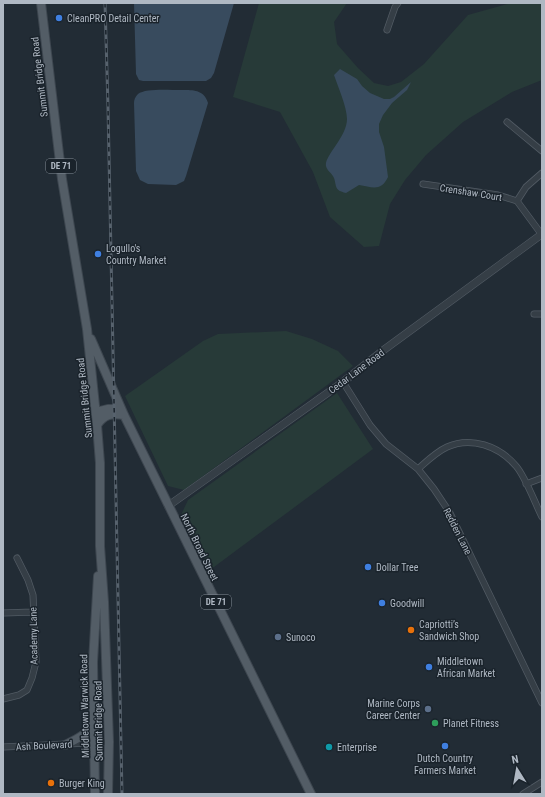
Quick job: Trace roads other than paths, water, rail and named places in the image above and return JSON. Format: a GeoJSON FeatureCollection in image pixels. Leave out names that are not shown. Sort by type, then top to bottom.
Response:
{"type":"FeatureCollection","features":[{"type":"Feature","properties":{"kind":"main road","name":"Summit Bridge Road"},"geometry":{"type":"LineString","coordinates":[[41,3],[62,179],[87,329],[96,412],[100,463],[100,546],[104,602],[109,742],[108,794]]}},
{"type":"Feature","properties":{"kind":"main road","name":"North Broad Street"},"geometry":{"type":"LineString","coordinates":[[87,329],[100,363],[168,506],[310,794]]}},
{"type":"Feature","properties":{"kind":"main road"},"geometry":{"type":"LineString","coordinates":[[96,412],[108,409],[123,412]]}},
{"type":"Feature","properties":{"kind":"main road"},"geometry":{"type":"LineString","coordinates":[[97,425],[101,419],[108,415],[123,412]]}},
{"type":"Feature","properties":{"kind":"main road","name":"Middletown Warwick Road"},"geometry":{"type":"LineString","coordinates":[[95,794],[93,662],[100,546]]}},
{"type":"Feature","properties":{"kind":"main road"},"geometry":{"type":"LineString","coordinates":[[65,744],[90,731],[94,722]]}},
{"type":"Feature","properties":{"kind":"street"},"geometry":{"type":"LineString","coordinates":[[387,30],[395,7],[398,3]]}},
{"type":"Feature","properties":{"kind":"street"},"geometry":{"type":"LineString","coordinates":[[507,122],[542,151]]}},
{"type":"Feature","properties":{"kind":"street"},"geometry":{"type":"LineString","coordinates":[[542,173],[526,188],[518,201],[542,235]]}},
{"type":"Feature","properties":{"kind":"street","name":"Crenshaw Court"},"geometry":{"type":"LineString","coordinates":[[423,184],[498,195],[518,201]]}},
{"type":"Feature","properties":{"kind":"street","name":"Cedar Lane Road"},"geometry":{"type":"LineString","coordinates":[[168,506],[343,382],[385,349],[542,235]]}},
{"type":"Feature","properties":{"kind":"street"},"geometry":{"type":"LineString","coordinates":[[534,314],[542,314]]}},
{"type":"Feature","properties":{"kind":"street","name":"Redden Lane"},"geometry":{"type":"LineString","coordinates":[[343,382],[370,425],[386,444],[418,469],[434,488],[450,513],[542,703]]}},
{"type":"Feature","properties":{"kind":"street"},"geometry":{"type":"LineString","coordinates":[[418,469],[435,454],[447,447],[463,442],[481,443],[495,449],[516,466],[542,517]]}},
{"type":"Feature","properties":{"kind":"street"},"geometry":{"type":"LineString","coordinates":[[526,484],[542,478]]}},
{"type":"Feature","properties":{"kind":"street","name":"Academy Lane"},"geometry":{"type":"LineString","coordinates":[[3,699],[19,695],[27,690],[36,662],[33,595],[28,580],[17,558]]}},
{"type":"Feature","properties":{"kind":"street"},"geometry":{"type":"LineString","coordinates":[[3,613],[33,612]]}},
{"type":"Feature","properties":{"kind":"street","name":"Ash Boulevard"},"geometry":{"type":"LineString","coordinates":[[3,748],[109,742]]}},
{"type":"Feature","properties":{"kind":"street"},"geometry":{"type":"LineString","coordinates":[[523,794],[542,782]]}},
{"type":"Feature","properties":{"kind":"water"},"geometry":{"type":"Polygon","coordinates":[[[134,3],[234,3],[214,73],[211,78],[206,81],[139,80],[136,74],[134,3]]]}},
{"type":"Feature","properties":{"kind":"water"},"geometry":{"type":"Polygon","coordinates":[[[340,69],[357,79],[370,93],[384,99],[394,97],[411,82],[407,90],[392,103],[383,115],[379,124],[379,132],[384,147],[388,177],[379,187],[359,185],[346,193],[342,192],[336,186],[333,176],[326,166],[328,157],[340,139],[346,126],[347,114],[334,75],[340,69]]]}},
{"type":"Feature","properties":{"kind":"water"},"geometry":{"type":"Polygon","coordinates":[[[193,90],[204,95],[208,103],[184,181],[176,185],[148,184],[140,180],[136,171],[134,100],[136,96],[141,92],[146,91],[193,90]]]}},
{"type":"Feature","properties":{"kind":"railway"},"geometry":{"type":"LineString","coordinates":[[105,3],[122,794]]}},
{"type":"Feature","properties":{"kind":"place","name":"CleanPRO Detail Center"},"geometry":{"type":"Point","coordinates":[59,18]}},
{"type":"Feature","properties":{"kind":"place","name":"Logullo's Country Market"},"geometry":{"type":"Point","coordinates":[98,254]}},
{"type":"Feature","properties":{"kind":"place","name":"Dollar Tree"},"geometry":{"type":"Point","coordinates":[368,567]}},
{"type":"Feature","properties":{"kind":"place","name":"Goodwill"},"geometry":{"type":"Point","coordinates":[382,603]}},
{"type":"Feature","properties":{"kind":"place","name":"Capriotti’s Sandwich Shop"},"geometry":{"type":"Point","coordinates":[411,630]}},
{"type":"Feature","properties":{"kind":"place","name":"Sunoco"},"geometry":{"type":"Point","coordinates":[278,637]}},
{"type":"Feature","properties":{"kind":"place","name":"Middletown African Market"},"geometry":{"type":"Point","coordinates":[429,667]}},
{"type":"Feature","properties":{"kind":"place","name":"Marine Corps Career Center"},"geometry":{"type":"Point","coordinates":[428,709]}},
{"type":"Feature","properties":{"kind":"place","name":"Planet Fitness"},"geometry":{"type":"Point","coordinates":[435,723]}},
{"type":"Feature","properties":{"kind":"place","name":"Dutch Country Farmers Market"},"geometry":{"type":"Point","coordinates":[445,746]}},
{"type":"Feature","properties":{"kind":"place","name":"Enterprise"},"geometry":{"type":"Point","coordinates":[329,747]}},
{"type":"Feature","properties":{"kind":"place","name":"Burger King"},"geometry":{"type":"Point","coordinates":[51,783]}}]}
